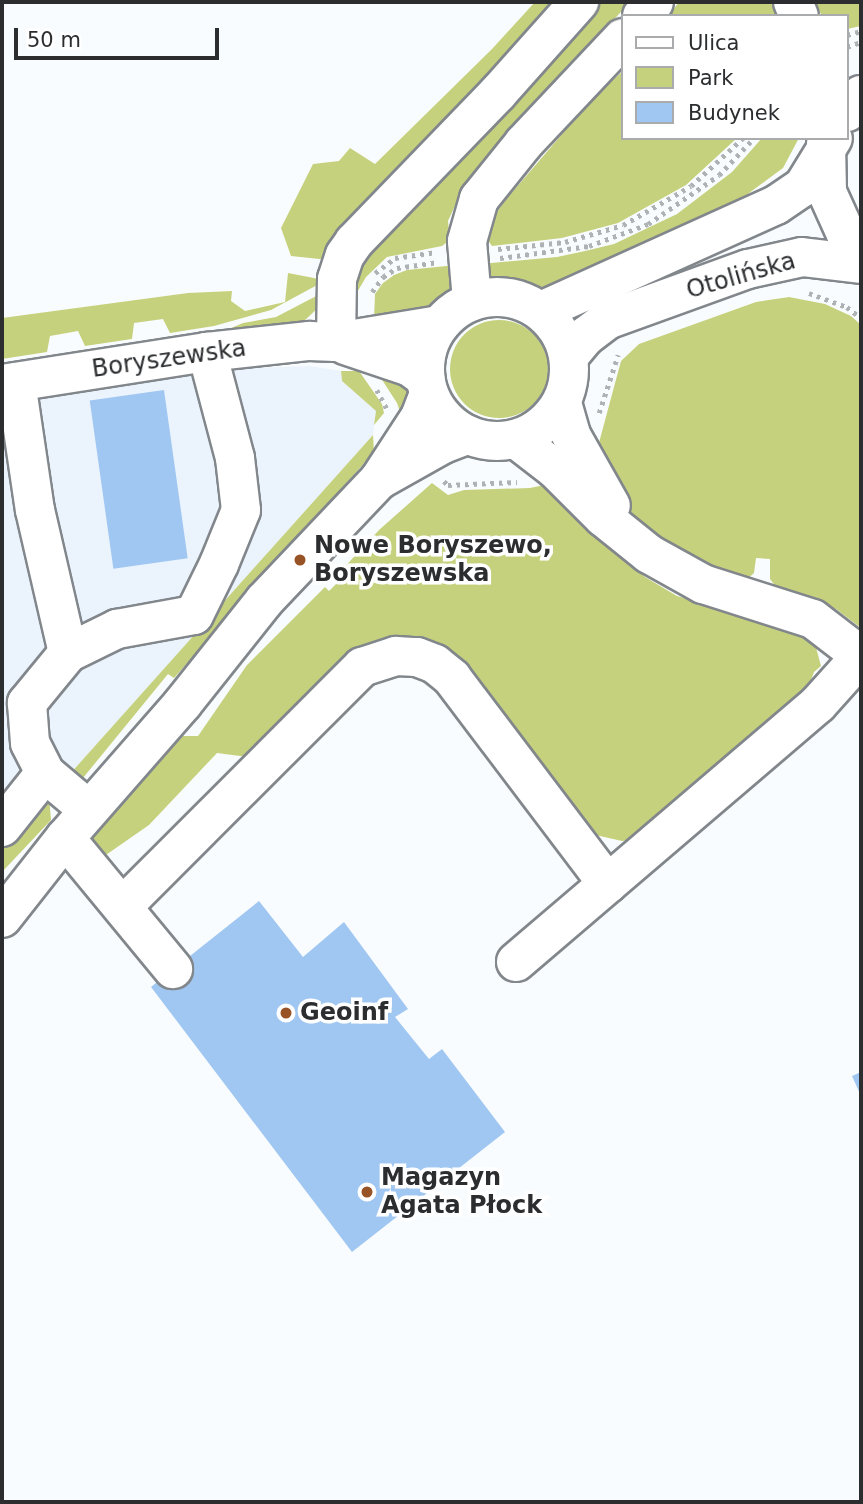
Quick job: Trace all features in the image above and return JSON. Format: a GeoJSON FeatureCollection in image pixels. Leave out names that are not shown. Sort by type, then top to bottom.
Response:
{"type":"FeatureCollection","features":[{"type":"Feature","properties":{"kind":"main road"},"geometry":{"type":"LineString","coordinates":[[336,342],[337,279],[345,256],[354,242],[498,93],[579,2]]}},
{"type":"Feature","properties":{"kind":"main road"},"geometry":{"type":"LineString","coordinates":[[472,301],[467,241],[479,199],[508,161],[622,39]]}},
{"type":"Feature","properties":{"kind":"main road"},"geometry":{"type":"LineString","coordinates":[[849,110],[861,95]]}},
{"type":"Feature","properties":{"kind":"main road"},"geometry":{"type":"LineString","coordinates":[[828,143],[827,191],[846,234],[861,252]]}},
{"type":"Feature","properties":{"kind":"main road","name":"Otolińska"},"geometry":{"type":"LineString","coordinates":[[541,311],[776,205],[803,187],[828,143]]}},
{"type":"Feature","properties":{"kind":"main road","name":"Otolińska"},"geometry":{"type":"LineString","coordinates":[[569,356],[596,327],[624,313],[718,279],[802,257],[861,264]]}},
{"type":"Feature","properties":{"kind":"main road"},"geometry":{"type":"LineString","coordinates":[[2,918],[77,824],[183,703],[264,601],[379,480],[419,417],[427,386],[428,350],[440,325],[454,311],[472,301],[508,297],[541,311],[559,331],[569,356],[569,380],[562,403],[550,419],[535,432],[516,439],[483,440],[467,435],[444,418],[427,386]]}},
{"type":"Feature","properties":{"kind":"main road","name":"Boryszewska"},"geometry":{"type":"LineString","coordinates":[[9,383],[207,352],[309,341],[336,342],[440,325]]}},
{"type":"Feature","properties":{"kind":"main road","name":"Boryszewska"},"geometry":{"type":"LineString","coordinates":[[336,342],[398,362],[427,386]]}},
{"type":"Feature","properties":{"kind":"main road"},"geometry":{"type":"LineString","coordinates":[[173,969],[124,905],[45,773],[30,743],[27,704],[68,653],[117,629],[194,615],[241,510],[235,458],[207,352]]}},
{"type":"Feature","properties":{"kind":"main road"},"geometry":{"type":"LineString","coordinates":[[9,383],[68,653]]}},
{"type":"Feature","properties":{"kind":"main road"},"geometry":{"type":"LineString","coordinates":[[562,403],[566,422],[579,451],[632,540]]}},
{"type":"Feature","properties":{"kind":"main road"},"geometry":{"type":"LineString","coordinates":[[379,480],[443,444],[467,435]]}},
{"type":"Feature","properties":{"kind":"main road"},"geometry":{"type":"LineString","coordinates":[[516,439],[555,469],[603,517],[649,554],[703,583],[813,619],[861,656],[818,704],[516,962]]}},
{"type":"Feature","properties":{"kind":"main road"},"geometry":{"type":"LineString","coordinates":[[124,905],[362,667],[396,656],[417,657],[435,664],[452,678],[608,884]]}},
{"type":"Feature","properties":{"kind":"main road"},"geometry":{"type":"LineString","coordinates":[[2,828],[45,773]]}},
{"type":"Feature","properties":{"kind":"shaded area"},"geometry":{"type":"Polygon","coordinates":[[[310,366],[341,371],[342,381],[376,411],[373,435],[2,850],[2,406],[224,369],[310,366]]]}},
{"type":"Feature","properties":{"kind":"green space"},"geometry":{"type":"Polygon","coordinates":[[[535,2],[557,2],[329,260],[291,256],[281,228],[313,164],[339,161],[350,148],[375,164],[492,49],[535,2]]]}},
{"type":"Feature","properties":{"kind":"green space"},"geometry":{"type":"Polygon","coordinates":[[[594,2],[630,2],[467,180],[448,221],[450,240],[442,246],[387,257],[366,277],[352,301],[359,262],[594,2]]]}},
{"type":"Feature","properties":{"kind":"green space"},"geometry":{"type":"Polygon","coordinates":[[[679,2],[775,2],[779,14],[670,14],[679,2]]]}},
{"type":"Feature","properties":{"kind":"green space"},"geometry":{"type":"Polygon","coordinates":[[[815,2],[861,2],[861,26],[849,29],[849,14],[821,14],[815,2]]]}},
{"type":"Feature","properties":{"kind":"green space"},"geometry":{"type":"Polygon","coordinates":[[[622,72],[622,140],[735,140],[686,185],[618,223],[562,238],[492,246],[485,236],[491,219],[593,98],[622,72]]]}},
{"type":"Feature","properties":{"kind":"green space"},"geometry":{"type":"Polygon","coordinates":[[[760,140],[798,140],[783,168],[741,199],[536,295],[505,284],[482,285],[480,264],[557,257],[614,244],[677,214],[732,172],[760,140]]]}},
{"type":"Feature","properties":{"kind":"green space"},"geometry":{"type":"Polygon","coordinates":[[[456,265],[454,287],[448,300],[435,312],[374,319],[375,294],[383,283],[394,275],[407,270],[456,265]]]}},
{"type":"Feature","properties":{"kind":"green space"},"geometry":{"type":"Polygon","coordinates":[[[288,273],[319,279],[321,283],[271,310],[214,326],[170,333],[163,319],[134,323],[132,339],[85,346],[78,331],[50,336],[47,352],[2,359],[2,318],[188,293],[232,291],[231,301],[245,311],[285,302],[288,273]]]}},
{"type":"Feature","properties":{"kind":"green space"},"geometry":{"type":"Polygon","coordinates":[[[322,293],[320,306],[303,322],[290,326],[217,334],[243,323],[276,317],[322,293]]]}},
{"type":"Feature","properties":{"kind":"green space"},"geometry":{"type":"Polygon","coordinates":[[[789,297],[825,304],[851,316],[861,325],[861,628],[836,609],[779,591],[770,579],[770,559],[756,558],[754,573],[744,582],[653,543],[627,509],[597,450],[621,361],[639,344],[756,302],[789,297]]]}},
{"type":"Feature","properties":{"kind":"green space"},"geometry":{"type":"Polygon","coordinates":[[[499,320],[518,324],[534,334],[544,350],[548,369],[544,388],[534,404],[518,414],[499,418],[480,414],[464,404],[454,388],[450,369],[454,350],[464,334],[480,324],[499,320]]]}},
{"type":"Feature","properties":{"kind":"green space"},"geometry":{"type":"Polygon","coordinates":[[[390,367],[410,389],[411,397],[402,418],[397,403],[377,372],[390,367]]]}},
{"type":"Feature","properties":{"kind":"green space"},"geometry":{"type":"Polygon","coordinates":[[[341,371],[359,371],[382,404],[384,413],[374,425],[376,411],[342,381],[341,371]]]}},
{"type":"Feature","properties":{"kind":"green space"},"geometry":{"type":"Polygon","coordinates":[[[373,435],[374,452],[174,678],[168,674],[83,778],[69,775],[373,435]]]}},
{"type":"Feature","properties":{"kind":"green space"},"geometry":{"type":"Polygon","coordinates":[[[432,483],[448,495],[464,490],[530,488],[549,484],[593,533],[645,577],[677,596],[813,636],[821,666],[814,672],[805,696],[637,839],[622,841],[591,834],[422,644],[248,757],[217,753],[149,825],[103,857],[91,841],[140,780],[183,736],[198,736],[247,665],[325,587],[329,591],[342,578],[338,574],[379,530],[432,483]]]}},
{"type":"Feature","properties":{"kind":"green space"},"geometry":{"type":"Polygon","coordinates":[[[49,796],[51,820],[2,872],[2,850],[49,796]]]}},
{"type":"Feature","properties":{"kind":"building"},"geometry":{"type":"Polygon","coordinates":[[[164,390],[188,558],[113,569],[90,400],[164,390]]]}},
{"type":"Feature","properties":{"kind":"building"},"geometry":{"type":"Polygon","coordinates":[[[259,901],[303,957],[344,922],[408,1009],[395,1017],[429,1059],[442,1049],[505,1132],[352,1252],[151,987],[259,901]]]}},
{"type":"Feature","properties":{"kind":"building"},"geometry":{"type":"Polygon","coordinates":[[[861,1072],[861,1096],[852,1076],[861,1072]]]}},
{"type":"Feature","properties":{"kind":"place","name":"Nowe Boryszewo, Boryszewska"},"geometry":{"type":"Point","coordinates":[300,560]}},
{"type":"Feature","properties":{"kind":"place","name":"Geoinf"},"geometry":{"type":"Point","coordinates":[286,1013]}},
{"type":"Feature","properties":{"kind":"place","name":"Magazyn Agata Płock"},"geometry":{"type":"Point","coordinates":[367,1192]}}]}
